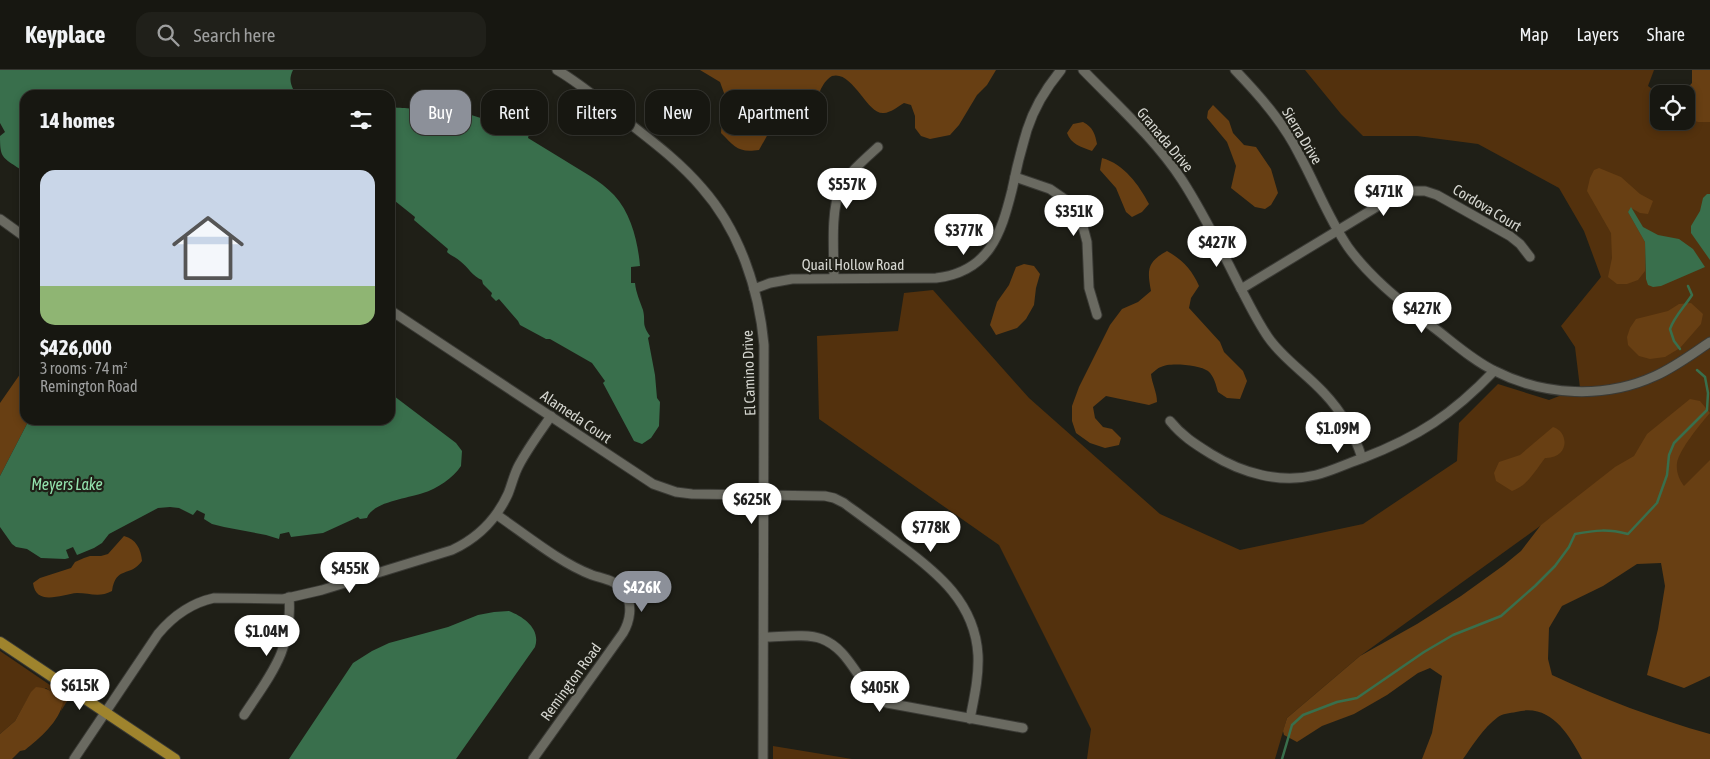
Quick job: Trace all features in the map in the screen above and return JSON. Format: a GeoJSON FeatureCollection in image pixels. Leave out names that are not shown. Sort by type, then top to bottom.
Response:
{"type":"FeatureCollection","features":[{"type":"Feature","properties":{"kind":"main road"},"geometry":{"type":"LineString","coordinates":[[0,642],[174,759]]}},
{"type":"Feature","properties":{"kind":"street","name":"El Camino Drive"},"geometry":{"type":"LineString","coordinates":[[557,70],[578,84],[671,157],[703,188],[730,228],[754,289],[764,345],[763,759]]}},
{"type":"Feature","properties":{"kind":"street","name":"Quail Hollow Road"},"geometry":{"type":"LineString","coordinates":[[754,289],[785,280],[936,278],[957,274],[969,268],[986,253],[998,236],[1004,222],[1030,121],[1048,87],[1061,70]]}},
{"type":"Feature","properties":{"kind":"street","name":"Granada Drive"},"geometry":{"type":"LineString","coordinates":[[1083,70],[1170,163],[1187,188],[1261,326],[1279,352],[1324,393],[1339,410],[1355,437],[1362,458]]}},
{"type":"Feature","properties":{"kind":"street","name":"Sierra Drive"},"geometry":{"type":"LineString","coordinates":[[1235,70],[1268,107],[1287,133],[1299,152],[1320,199],[1338,231],[1359,260],[1394,296],[1464,351],[1494,371],[1535,386],[1561,391],[1588,392],[1604,390],[1626,386],[1653,377],[1710,342]]}},
{"type":"Feature","properties":{"kind":"street"},"geometry":{"type":"LineString","coordinates":[[834,278],[835,211],[839,193],[851,174],[878,147]]}},
{"type":"Feature","properties":{"kind":"street"},"geometry":{"type":"LineString","coordinates":[[1015,177],[1055,191],[1075,211],[1082,223],[1087,242],[1090,288],[1097,315]]}},
{"type":"Feature","properties":{"kind":"street","name":"Cordova Court"},"geometry":{"type":"LineString","coordinates":[[1241,289],[1403,193],[1411,191],[1425,191],[1446,199],[1510,236],[1520,244],[1530,257]]}},
{"type":"Feature","properties":{"kind":"street"},"geometry":{"type":"LineString","coordinates":[[0,219],[20,233]]}},
{"type":"Feature","properties":{"kind":"street","name":"Alameda Court"},"geometry":{"type":"LineString","coordinates":[[395,313],[641,477],[666,489],[692,494],[825,496],[839,500],[927,564],[941,577],[961,603],[974,631],[977,646],[978,669],[970,719]]}},
{"type":"Feature","properties":{"kind":"street"},"geometry":{"type":"LineString","coordinates":[[1170,421],[1190,441],[1237,468],[1261,475],[1281,477],[1310,476],[1402,442],[1454,409],[1494,371]]}},
{"type":"Feature","properties":{"kind":"street"},"geometry":{"type":"LineString","coordinates":[[74,759],[158,634],[185,610],[203,600],[214,598],[274,599],[322,590],[452,550],[471,540],[497,515],[518,467],[551,416]]}},
{"type":"Feature","properties":{"kind":"street","name":"Remington Road"},"geometry":{"type":"LineString","coordinates":[[497,515],[566,562],[585,572],[609,579],[626,594],[629,602],[629,619],[623,633],[533,759]]}},
{"type":"Feature","properties":{"kind":"street"},"geometry":{"type":"LineString","coordinates":[[244,715],[272,674],[281,655],[289,625],[289,597]]}},
{"type":"Feature","properties":{"kind":"street"},"geometry":{"type":"LineString","coordinates":[[764,636],[822,639],[842,651],[872,692],[881,700],[898,706],[1023,728]]}},
{"type":"Feature","properties":{"kind":"shaded area"},"geometry":{"type":"Polygon","coordinates":[[[700,70],[996,70],[987,85],[977,95],[959,125],[950,135],[930,139],[921,136],[915,128],[915,116],[911,105],[904,103],[889,112],[878,112],[847,80],[840,76],[832,76],[821,90],[723,90],[720,82],[700,70]]]}},
{"type":"Feature","properties":{"kind":"shaded area"},"geometry":{"type":"Polygon","coordinates":[[[1305,70],[1654,70],[1648,86],[1650,87],[1650,130],[1695,130],[1695,86],[1710,70],[1710,463],[1685,496],[1633,459],[1360,656],[1287,718],[1275,759],[1087,759],[1091,729],[999,545],[819,419],[817,336],[898,331],[904,293],[933,290],[1029,398],[1160,514],[1240,550],[1363,524],[1457,461],[1459,423],[1498,384],[1549,400],[1580,388],[1575,347],[1561,326],[1601,277],[1584,231],[1559,188],[1478,144],[1417,136],[1363,136],[1341,114],[1305,70]]]}},
{"type":"Feature","properties":{"kind":"shaded area"},"geometry":{"type":"Polygon","coordinates":[[[1692,70],[1710,70],[1710,122],[1695,121],[1695,85],[1690,85],[1692,83],[1692,70]]]}},
{"type":"Feature","properties":{"kind":"shaded area"},"geometry":{"type":"Polygon","coordinates":[[[1213,105],[1229,121],[1233,133],[1244,145],[1256,147],[1271,169],[1278,193],[1271,205],[1265,209],[1255,207],[1231,188],[1236,166],[1227,142],[1207,118],[1208,111],[1213,105]]]}},
{"type":"Feature","properties":{"kind":"shaded area"},"geometry":{"type":"Polygon","coordinates":[[[1083,122],[1093,131],[1095,137],[1097,144],[1092,151],[1074,142],[1067,133],[1073,124],[1083,122]]]}},
{"type":"Feature","properties":{"kind":"shaded area"},"geometry":{"type":"Polygon","coordinates":[[[723,135],[767,135],[759,150],[741,150],[723,135]]]}},
{"type":"Feature","properties":{"kind":"shaded area"},"geometry":{"type":"Polygon","coordinates":[[[1102,158],[1124,170],[1136,183],[1149,204],[1142,212],[1132,217],[1126,212],[1116,188],[1100,170],[1102,158]]]}},
{"type":"Feature","properties":{"kind":"shaded area"},"geometry":{"type":"Polygon","coordinates":[[[1599,168],[1621,177],[1640,194],[1653,201],[1648,214],[1640,213],[1631,208],[1628,212],[1645,242],[1645,271],[1638,280],[1627,284],[1617,284],[1608,277],[1612,258],[1611,233],[1587,191],[1594,170],[1599,168]]]}},
{"type":"Feature","properties":{"kind":"shaded area"},"geometry":{"type":"Polygon","coordinates":[[[1167,251],[1186,266],[1199,286],[1191,298],[1189,308],[1220,342],[1224,352],[1243,371],[1247,381],[1240,399],[1227,398],[1218,392],[1212,375],[1204,369],[1184,365],[1165,365],[1151,374],[1157,402],[1149,405],[1106,396],[1093,407],[1095,418],[1103,427],[1112,429],[1121,438],[1119,445],[1105,448],[1090,443],[1076,433],[1072,421],[1072,406],[1079,387],[1110,325],[1122,309],[1138,302],[1151,291],[1150,267],[1160,255],[1167,251]]]}},
{"type":"Feature","properties":{"kind":"shaded area"},"geometry":{"type":"Polygon","coordinates":[[[1024,264],[1034,266],[1040,274],[1034,305],[1026,319],[1017,328],[996,335],[990,325],[997,302],[1009,285],[1016,267],[1024,264]]]}},
{"type":"Feature","properties":{"kind":"shaded area"},"geometry":{"type":"Polygon","coordinates":[[[1691,303],[1703,314],[1701,324],[1680,348],[1665,357],[1650,359],[1639,356],[1628,345],[1627,337],[1636,319],[1668,311],[1679,304],[1691,303]]]}},
{"type":"Feature","properties":{"kind":"shaded area"},"geometry":{"type":"Polygon","coordinates":[[[20,374],[20,425],[26,425],[0,476],[0,403],[20,374]]]}},
{"type":"Feature","properties":{"kind":"shaded area"},"geometry":{"type":"Polygon","coordinates":[[[1690,399],[1700,401],[1710,413],[1686,444],[1677,466],[1678,475],[1684,486],[1710,460],[1710,676],[1684,688],[1647,675],[1658,629],[1665,586],[1661,563],[1637,564],[1603,586],[1562,606],[1549,628],[1548,659],[1552,675],[1630,708],[1710,734],[1710,759],[1582,759],[1571,739],[1556,722],[1539,712],[1528,710],[1498,717],[1483,731],[1463,759],[1422,759],[1432,733],[1442,676],[1430,668],[1418,673],[1387,695],[1354,714],[1322,726],[1297,742],[1284,735],[1283,731],[1287,718],[1360,656],[1417,624],[1461,596],[1504,565],[1521,551],[1541,525],[1615,467],[1634,456],[1647,434],[1690,399]]]}},
{"type":"Feature","properties":{"kind":"shaded area"},"geometry":{"type":"Polygon","coordinates":[[[1553,427],[1559,430],[1564,439],[1563,450],[1559,454],[1545,458],[1527,481],[1512,491],[1496,481],[1494,473],[1499,462],[1520,455],[1553,427]]]}},
{"type":"Feature","properties":{"kind":"shaded area"},"geometry":{"type":"Polygon","coordinates":[[[124,536],[132,539],[137,545],[142,561],[133,569],[117,578],[112,591],[99,595],[77,593],[44,597],[35,590],[33,583],[40,578],[71,568],[75,562],[84,558],[108,554],[124,536]]]}},
{"type":"Feature","properties":{"kind":"shaded area"},"geometry":{"type":"Polygon","coordinates":[[[0,651],[69,698],[61,711],[60,698],[46,688],[27,700],[15,721],[0,734],[0,651]]]}},
{"type":"Feature","properties":{"kind":"shaded area"},"geometry":{"type":"Polygon","coordinates":[[[36,687],[51,691],[63,702],[58,716],[42,735],[25,750],[20,751],[12,759],[0,759],[0,734],[15,721],[31,692],[36,687]]]}},
{"type":"Feature","properties":{"kind":"shaded area"},"geometry":{"type":"Polygon","coordinates":[[[773,746],[852,759],[773,759],[773,746]]]}},
{"type":"Feature","properties":{"kind":"water"},"geometry":{"type":"Polygon","coordinates":[[[0,70],[293,70],[290,80],[294,90],[20,90],[20,169],[3,156],[0,136],[5,132],[0,123],[0,70]]]}},
{"type":"Feature","properties":{"kind":"water"},"geometry":{"type":"Polygon","coordinates":[[[395,107],[410,109],[410,135],[471,135],[471,115],[481,118],[481,135],[529,135],[528,138],[597,180],[609,190],[625,210],[633,228],[637,247],[640,266],[631,267],[631,283],[635,283],[643,310],[645,325],[650,336],[648,338],[657,398],[660,402],[659,426],[651,438],[642,444],[634,441],[603,383],[605,381],[592,363],[550,339],[546,339],[520,325],[499,299],[496,301],[491,296],[492,293],[483,284],[482,280],[447,252],[448,249],[414,220],[415,217],[395,201],[395,107]]]}},
{"type":"Feature","properties":{"kind":"water"},"geometry":{"type":"Polygon","coordinates":[[[1710,194],[1710,260],[1691,233],[1691,226],[1700,211],[1703,198],[1710,194]]]}},
{"type":"Feature","properties":{"kind":"water"},"geometry":{"type":"Polygon","coordinates":[[[1631,207],[1643,227],[1658,235],[1679,239],[1693,249],[1705,267],[1661,286],[1653,287],[1648,285],[1646,279],[1645,242],[1628,212],[1631,207]]]}},
{"type":"Feature","properties":{"kind":"water","name":"Meyers Lake"},"geometry":{"type":"Polygon","coordinates":[[[395,397],[456,443],[462,451],[461,466],[454,475],[439,486],[423,493],[383,504],[370,513],[367,518],[360,519],[358,517],[323,533],[291,537],[289,532],[280,534],[279,539],[212,524],[204,519],[205,514],[197,510],[193,515],[179,508],[158,508],[109,534],[102,543],[94,548],[77,555],[73,547],[66,550],[69,558],[65,559],[41,558],[27,549],[16,547],[12,544],[0,527],[0,476],[26,425],[395,425],[395,397]]]}},
{"type":"Feature","properties":{"kind":"water"},"geometry":{"type":"Polygon","coordinates":[[[509,611],[530,624],[536,635],[535,647],[456,759],[289,759],[353,663],[389,643],[448,627],[478,615],[509,611]]]}},
{"type":"Feature","properties":{"kind":"waterway"},"geometry":{"type":"LineString","coordinates":[[1680,349],[1674,341],[1670,329],[1692,295],[1688,286]]}},
{"type":"Feature","properties":{"kind":"waterway"},"geometry":{"type":"LineString","coordinates":[[1282,759],[1292,725],[1303,715],[1337,702],[1357,698],[1424,652],[1453,635],[1501,616],[1555,566],[1569,547],[1575,534],[1602,531],[1628,534],[1657,503],[1667,475],[1669,455],[1674,443],[1707,410],[1708,393],[1705,377],[1697,370]]}}]}
